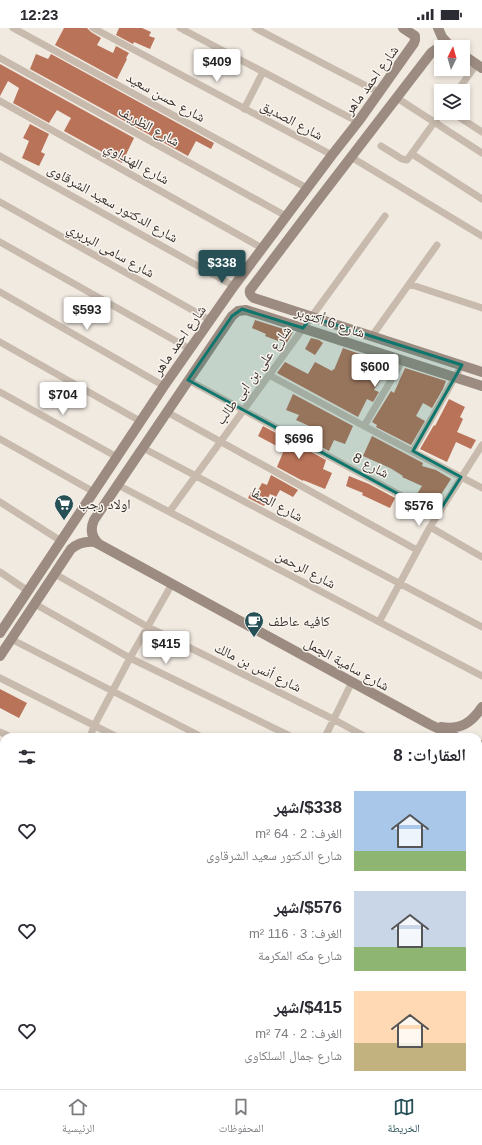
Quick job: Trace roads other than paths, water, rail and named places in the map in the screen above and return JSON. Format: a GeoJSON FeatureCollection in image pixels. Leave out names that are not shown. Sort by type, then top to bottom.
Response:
{"type":"FeatureCollection","features":[{"type":"Feature","properties":{"kind":"main road","name":"شارع احمد ماهر"},"geometry":{"type":"LineString","coordinates":[[0,633],[140,421],[210,320],[262,248],[380,93],[414,44],[415,38],[407,31]]}},
{"type":"Feature","properties":{"kind":"main road"},"geometry":{"type":"LineString","coordinates":[[351,157],[434,51]]}},
{"type":"Feature","properties":{"kind":"main road"},"geometry":{"type":"LineString","coordinates":[[470,60],[480,66]]}},
{"type":"Feature","properties":{"kind":"main road","name":"شارع 6 أكتوبر"},"geometry":{"type":"LineString","coordinates":[[351,157],[250,290],[250,294],[254,298],[482,372]]}},
{"type":"Feature","properties":{"kind":"main road","name":"شارع 6 أكتوبر"},"geometry":{"type":"LineString","coordinates":[[188,380],[232,316],[238,310],[246,310],[482,386]]}},
{"type":"Feature","properties":{"kind":"main road"},"geometry":{"type":"LineString","coordinates":[[99,544],[91,533],[94,520],[188,380]]}},
{"type":"Feature","properties":{"kind":"main road"},"geometry":{"type":"LineString","coordinates":[[81,511],[94,520]]}},
{"type":"Feature","properties":{"kind":"main road"},"geometry":{"type":"LineString","coordinates":[[0,656],[74,546],[83,542],[99,544]]}},
{"type":"Feature","properties":{"kind":"main road","name":"شارع سامية الجمل"},"geometry":{"type":"LineString","coordinates":[[99,544],[448,733]]}},
{"type":"Feature","properties":{"kind":"main road"},"geometry":{"type":"LineString","coordinates":[[429,724],[447,728],[458,727],[472,720],[482,707]]}},
{"type":"Feature","properties":{"kind":"street","name":"شارع حسن سعيد"},"geometry":{"type":"LineString","coordinates":[[13,28],[307,188]]}},
{"type":"Feature","properties":{"kind":"street","name":"شارع الصديق"},"geometry":{"type":"LineString","coordinates":[[93,28],[332,155]]}},
{"type":"Feature","properties":{"kind":"street"},"geometry":{"type":"LineString","coordinates":[[180,28],[358,122]]}},
{"type":"Feature","properties":{"kind":"street"},"geometry":{"type":"LineString","coordinates":[[256,28],[380,93]]}},
{"type":"Feature","properties":{"kind":"street","name":"شارع الظريف"},"geometry":{"type":"LineString","coordinates":[[0,58],[286,216]]}},
{"type":"Feature","properties":{"kind":"street"},"geometry":{"type":"LineString","coordinates":[[463,84],[480,66]]}},
{"type":"Feature","properties":{"kind":"street"},"geometry":{"type":"LineString","coordinates":[[244,109],[263,72]]}},
{"type":"Feature","properties":{"kind":"street"},"geometry":{"type":"LineString","coordinates":[[397,98],[482,153]]}},
{"type":"Feature","properties":{"kind":"street","name":"شارع الهنداوي"},"geometry":{"type":"LineString","coordinates":[[0,101],[262,248]]}},
{"type":"Feature","properties":{"kind":"street"},"geometry":{"type":"LineString","coordinates":[[464,120],[482,132]]}},
{"type":"Feature","properties":{"kind":"street"},"geometry":{"type":"LineString","coordinates":[[381,146],[404,160],[408,159],[435,122]]}},
{"type":"Feature","properties":{"kind":"street"},"geometry":{"type":"LineString","coordinates":[[412,154],[482,199]]}},
{"type":"Feature","properties":{"kind":"street","name":"شارع الدكتور سعيد الشرقاوى"},"geometry":{"type":"LineString","coordinates":[[0,156],[234,286]]}},
{"type":"Feature","properties":{"kind":"street"},"geometry":{"type":"LineString","coordinates":[[351,157],[482,236]]}},
{"type":"Feature","properties":{"kind":"street","name":"شارع سامى البربري"},"geometry":{"type":"LineString","coordinates":[[0,202],[210,320]]}},
{"type":"Feature","properties":{"kind":"street","name":"شارع على بن ابى طالب"},"geometry":{"type":"LineString","coordinates":[[170,511],[384,216]]}},
{"type":"Feature","properties":{"kind":"street"},"geometry":{"type":"LineString","coordinates":[[0,242],[190,349]]}},
{"type":"Feature","properties":{"kind":"street"},"geometry":{"type":"LineString","coordinates":[[372,336],[437,245]]}},
{"type":"Feature","properties":{"kind":"street"},"geometry":{"type":"LineString","coordinates":[[409,284],[482,308]]}},
{"type":"Feature","properties":{"kind":"street"},"geometry":{"type":"LineString","coordinates":[[0,292],[164,386]]}},
{"type":"Feature","properties":{"kind":"street"},"geometry":{"type":"LineString","coordinates":[[0,342],[140,421]]}},
{"type":"Feature","properties":{"kind":"street"},"geometry":{"type":"LineString","coordinates":[[364,426],[403,360]]}},
{"type":"Feature","properties":{"kind":"street"},"geometry":{"type":"LineString","coordinates":[[413,451],[462,365]]}},
{"type":"Feature","properties":{"kind":"street"},"geometry":{"type":"LineString","coordinates":[[269,375],[482,488]]}},
{"type":"Feature","properties":{"kind":"street","name":"شارع 8"},"geometry":{"type":"LineString","coordinates":[[188,380],[437,515]]}},
{"type":"Feature","properties":{"kind":"street"},"geometry":{"type":"LineString","coordinates":[[0,392],[117,457]]}},
{"type":"Feature","properties":{"kind":"street"},"geometry":{"type":"LineString","coordinates":[[167,412],[417,550]]}},
{"type":"Feature","properties":{"kind":"street"},"geometry":{"type":"LineString","coordinates":[[0,439],[94,492]]}},
{"type":"Feature","properties":{"kind":"street"},"geometry":{"type":"LineString","coordinates":[[379,622],[430,527],[482,445]]}},
{"type":"Feature","properties":{"kind":"street","name":"شارع الصفا"},"geometry":{"type":"LineString","coordinates":[[143,448],[482,627]]}},
{"type":"Feature","properties":{"kind":"street","name":"شارع الرحمن"},"geometry":{"type":"LineString","coordinates":[[118,485],[482,676]]}},
{"type":"Feature","properties":{"kind":"street"},"geometry":{"type":"LineString","coordinates":[[0,502],[61,541]]}},
{"type":"Feature","properties":{"kind":"street"},"geometry":{"type":"LineString","coordinates":[[430,527],[482,557]]}},
{"type":"Feature","properties":{"kind":"street"},"geometry":{"type":"LineString","coordinates":[[0,572],[28,591]]}},
{"type":"Feature","properties":{"kind":"street","name":"شارع أنس بن مالك"},"geometry":{"type":"LineString","coordinates":[[54,574],[148,627],[358,733]]}},
{"type":"Feature","properties":{"kind":"street"},"geometry":{"type":"LineString","coordinates":[[91,733],[130,658],[172,584]]}},
{"type":"Feature","properties":{"kind":"street"},"geometry":{"type":"LineString","coordinates":[[35,604],[130,658],[284,733]]}},
{"type":"Feature","properties":{"kind":"street"},"geometry":{"type":"LineString","coordinates":[[11,639],[194,733]]}},
{"type":"Feature","properties":{"kind":"street"},"geometry":{"type":"LineString","coordinates":[[0,678],[109,733]]}},
{"type":"Feature","properties":{"kind":"street"},"geometry":{"type":"LineString","coordinates":[[327,733],[352,682]]}},
{"type":"Feature","properties":{"kind":"place","name":"اولاد رجب"},"geometry":{"type":"Point","coordinates":[64,521]}},
{"type":"Feature","properties":{"kind":"place","name":"كافيه عاطف"},"geometry":{"type":"Point","coordinates":[254,638]}}]}
